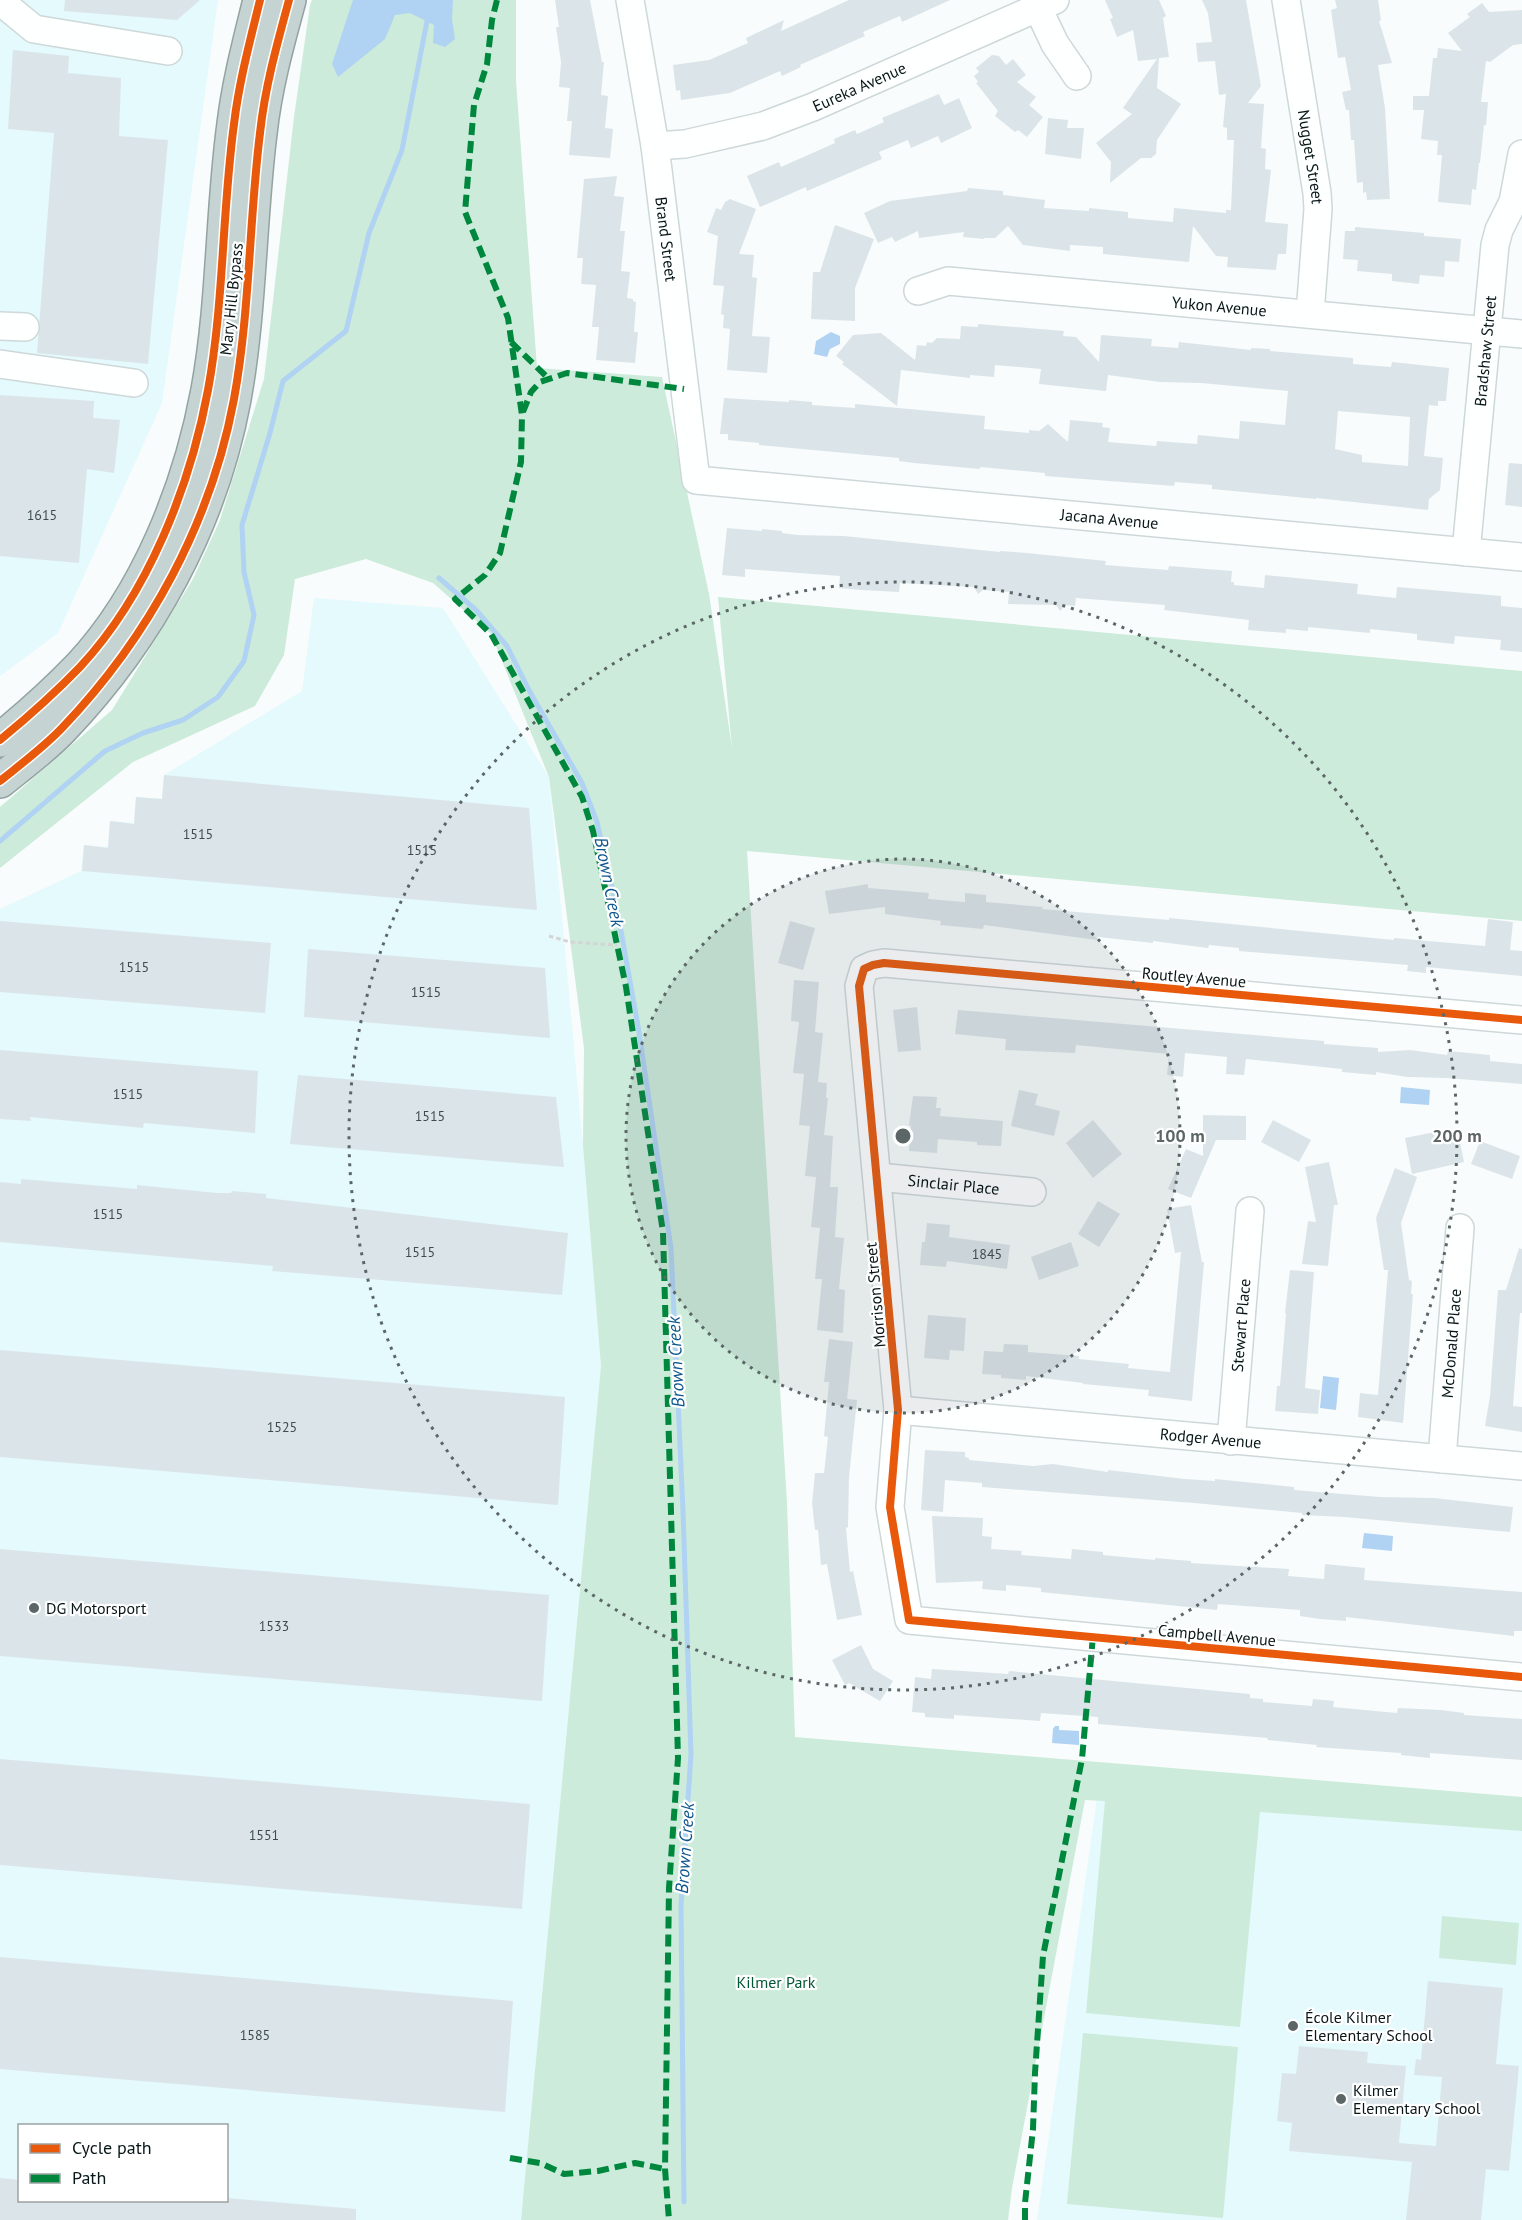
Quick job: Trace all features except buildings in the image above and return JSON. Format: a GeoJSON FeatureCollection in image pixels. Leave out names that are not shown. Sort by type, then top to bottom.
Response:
{"type":"FeatureCollection","features":[{"type":"Feature","properties":{"kind":"highway","name":"Mary Hill Bypass"},"geometry":{"type":"LineString","coordinates":[[0,740],[43,704],[81,665],[117,618],[139,583],[179,501],[192,459],[208,390],[216,330],[234,123],[248,48],[260,0]]}},
{"type":"Feature","properties":{"kind":"highway","name":"Mary Hill Bypass"},"geometry":{"type":"LineString","coordinates":[[0,781],[61,729],[138,635],[159,600],[201,513],[215,472],[234,400],[260,132],[272,61],[289,0]]}},
{"type":"Feature","properties":{"kind":"street","name":"Brand Street"},"geometry":{"type":"LineString","coordinates":[[630,0],[655,146],[696,480]]}},
{"type":"Feature","properties":{"kind":"street","name":"Nugget Street"},"geometry":{"type":"LineString","coordinates":[[1286,0],[1317,192],[1318,209],[1310,314]]}},
{"type":"Feature","properties":{"kind":"street"},"geometry":{"type":"LineString","coordinates":[[0,1],[34,29],[168,51]]}},
{"type":"Feature","properties":{"kind":"street","name":"Eureka Avenue"},"geometry":{"type":"LineString","coordinates":[[655,146],[685,144],[763,126],[824,102],[1047,4]]}},
{"type":"Feature","properties":{"kind":"street"},"geometry":{"type":"LineString","coordinates":[[1047,4],[1055,44],[1077,76]]}},
{"type":"Feature","properties":{"kind":"street","name":"Bradshaw Street"},"geometry":{"type":"LineString","coordinates":[[1466,552],[1497,238],[1513,202],[1522,154]]}},
{"type":"Feature","properties":{"kind":"street","name":"Yukon Avenue"},"geometry":{"type":"LineString","coordinates":[[918,291],[948,281],[1522,334]]}},
{"type":"Feature","properties":{"kind":"street"},"geometry":{"type":"LineString","coordinates":[[0,364],[134,383]]}},
{"type":"Feature","properties":{"kind":"street","name":"Jacana Avenue"},"geometry":{"type":"LineString","coordinates":[[696,480],[1522,557]]}},
{"type":"Feature","properties":{"kind":"street","name":"Routley Avenue"},"geometry":{"type":"LineString","coordinates":[[864,969],[878,963],[905,964],[1522,1020]]}},
{"type":"Feature","properties":{"kind":"street","name":"Morrison Street"},"geometry":{"type":"LineString","coordinates":[[864,969],[859,992],[898,1410],[890,1507],[909,1620]]}},
{"type":"Feature","properties":{"kind":"street","name":"Sinclair Place"},"geometry":{"type":"LineString","coordinates":[[878,1177],[1032,1192]]}},
{"type":"Feature","properties":{"kind":"street","name":"Stewart Place"},"geometry":{"type":"LineString","coordinates":[[1231,1441],[1250,1210]]}},
{"type":"Feature","properties":{"kind":"street","name":"McDonald Place"},"geometry":{"type":"LineString","coordinates":[[1442,1460],[1461,1228]]}},
{"type":"Feature","properties":{"kind":"street","name":"Rodger Avenue"},"geometry":{"type":"LineString","coordinates":[[898,1410],[1522,1466]]}},
{"type":"Feature","properties":{"kind":"street","name":"Campbell Avenue"},"geometry":{"type":"LineString","coordinates":[[909,1620],[1522,1677]]}},
{"type":"Feature","properties":{"kind":"path"},"geometry":{"type":"LineString","coordinates":[[549,936],[570,942],[617,945]]}},
{"type":"Feature","properties":{"kind":"shaded area"},"geometry":{"type":"Polygon","coordinates":[[[0,0],[218,0],[162,403],[58,633],[0,676],[0,0]]]}},
{"type":"Feature","properties":{"kind":"shaded area"},"geometry":{"type":"Polygon","coordinates":[[[314,598],[443,608],[549,777],[601,1366],[521,2220],[0,2220],[0,909],[81,871],[84,845],[108,847],[110,821],[134,823],[136,797],[162,799],[164,775],[302,691],[314,598]]]}},
{"type":"Feature","properties":{"kind":"shaded area","name":"École Kilmer Elementary School"},"geometry":{"type":"Polygon","coordinates":[[[1097,1798],[1522,1831],[1522,2220],[1037,2220],[1097,1798]]]}},
{"type":"Feature","properties":{"kind":"green space","name":"Kilmer Park"},"geometry":{"type":"Polygon","coordinates":[[[312,0],[516,0],[516,81],[537,368],[662,377],[709,594],[732,748],[718,597],[1522,671],[1522,921],[747,851],[787,1503],[795,1737],[1522,1797],[1522,1831],[1260,1812],[1240,2027],[1086,2013],[1105,1801],[1085,1800],[1012,2188],[1008,2220],[521,2220],[601,1366],[583,1145],[584,1048],[549,777],[491,634],[433,583],[366,559],[295,579],[284,655],[255,706],[133,762],[0,868],[0,807],[112,710],[193,579],[220,520],[264,379],[294,117],[312,0]]]}},
{"type":"Feature","properties":{"kind":"green space"},"geometry":{"type":"Polygon","coordinates":[[[1442,1916],[1519,1923],[1516,1965],[1439,1958],[1442,1916]]]}},
{"type":"Feature","properties":{"kind":"green space"},"geometry":{"type":"Polygon","coordinates":[[[1083,2033],[1238,2047],[1223,2218],[1067,2204],[1083,2033]]]}},
{"type":"Feature","properties":{"kind":"water"},"geometry":{"type":"Polygon","coordinates":[[[353,0],[453,0],[452,19],[455,39],[445,47],[433,43],[434,25],[410,13],[395,15],[385,39],[338,77],[332,64],[353,0]]]}},
{"type":"Feature","properties":{"kind":"water"},"geometry":{"type":"Polygon","coordinates":[[[831,332],[840,336],[840,344],[830,349],[827,357],[814,354],[816,341],[831,332]]]}},
{"type":"Feature","properties":{"kind":"water"},"geometry":{"type":"Polygon","coordinates":[[[1401,1087],[1430,1090],[1429,1105],[1400,1103],[1401,1087]]]}},
{"type":"Feature","properties":{"kind":"water"},"geometry":{"type":"Polygon","coordinates":[[[1323,1376],[1339,1378],[1336,1410],[1320,1408],[1323,1376]]]}},
{"type":"Feature","properties":{"kind":"water"},"geometry":{"type":"Polygon","coordinates":[[[1364,1533],[1393,1536],[1392,1551],[1362,1548],[1364,1533]]]}},
{"type":"Feature","properties":{"kind":"water"},"geometry":{"type":"Polygon","coordinates":[[[1055,1726],[1059,1726],[1059,1730],[1079,1731],[1079,1745],[1052,1743],[1055,1726]]]}},
{"type":"Feature","properties":{"kind":"waterway"},"geometry":{"type":"LineString","coordinates":[[0,841],[105,751],[143,733],[183,720],[218,697],[244,661],[254,615],[244,572],[242,525],[283,381],[346,331],[369,233],[402,150],[428,16]]}},
{"type":"Feature","properties":{"kind":"waterway","name":"Brown Creek"},"geometry":{"type":"LineString","coordinates":[[439,578],[476,610],[507,646],[530,692],[582,783],[597,822],[618,914],[639,1032],[671,1248],[683,1511],[691,1754],[681,1905],[684,2202]]}},
{"type":"Feature","properties":{"kind":"marked path"},"geometry":{"type":"LineString","coordinates":[[497,0],[492,20],[487,64],[474,105],[465,212],[508,318],[522,415],[521,462],[500,553],[485,575],[455,599],[491,634],[582,797],[593,831],[626,987],[663,1232],[678,1758],[669,1888],[665,2169],[669,2220]]}},
{"type":"Feature","properties":{"kind":"marked path"},"geometry":{"type":"LineString","coordinates":[[511,342],[549,379]]}},
{"type":"Feature","properties":{"kind":"marked path"},"geometry":{"type":"LineString","coordinates":[[523,412],[531,392],[540,382],[567,373],[684,389]]}},
{"type":"Feature","properties":{"kind":"marked path"},"geometry":{"type":"LineString","coordinates":[[1025,2220],[1043,1956],[1082,1759],[1093,1636]]}},
{"type":"Feature","properties":{"kind":"marked path"},"geometry":{"type":"LineString","coordinates":[[510,2158],[540,2163],[564,2174],[598,2171],[635,2163],[665,2169]]}},
{"type":"Feature","properties":{"kind":"cycle path"},"geometry":{"type":"LineString","coordinates":[[0,740],[61,686],[104,638],[146,573],[178,501],[190,464],[208,390],[217,324],[236,108],[260,0]]}},
{"type":"Feature","properties":{"kind":"cycle path"},"geometry":{"type":"LineString","coordinates":[[0,781],[62,728],[122,656],[149,617],[172,576],[210,490],[224,445],[234,399],[243,333],[262,116],[289,0]]}},
{"type":"Feature","properties":{"kind":"cycle path"},"geometry":{"type":"LineString","coordinates":[[1522,1020],[884,963],[864,969],[859,986],[898,1410],[890,1507],[909,1620],[1522,1677]]}},
{"type":"Feature","properties":{"kind":"place","name":"DG Motorsport"},"geometry":{"type":"Point","coordinates":[34,1608]}},
{"type":"Feature","properties":{"kind":"place","name":"École Kilmer Elementary School"},"geometry":{"type":"Point","coordinates":[1293,2026]}},
{"type":"Feature","properties":{"kind":"place","name":"Kilmer Elementary School"},"geometry":{"type":"Point","coordinates":[1341,2099]}}]}
